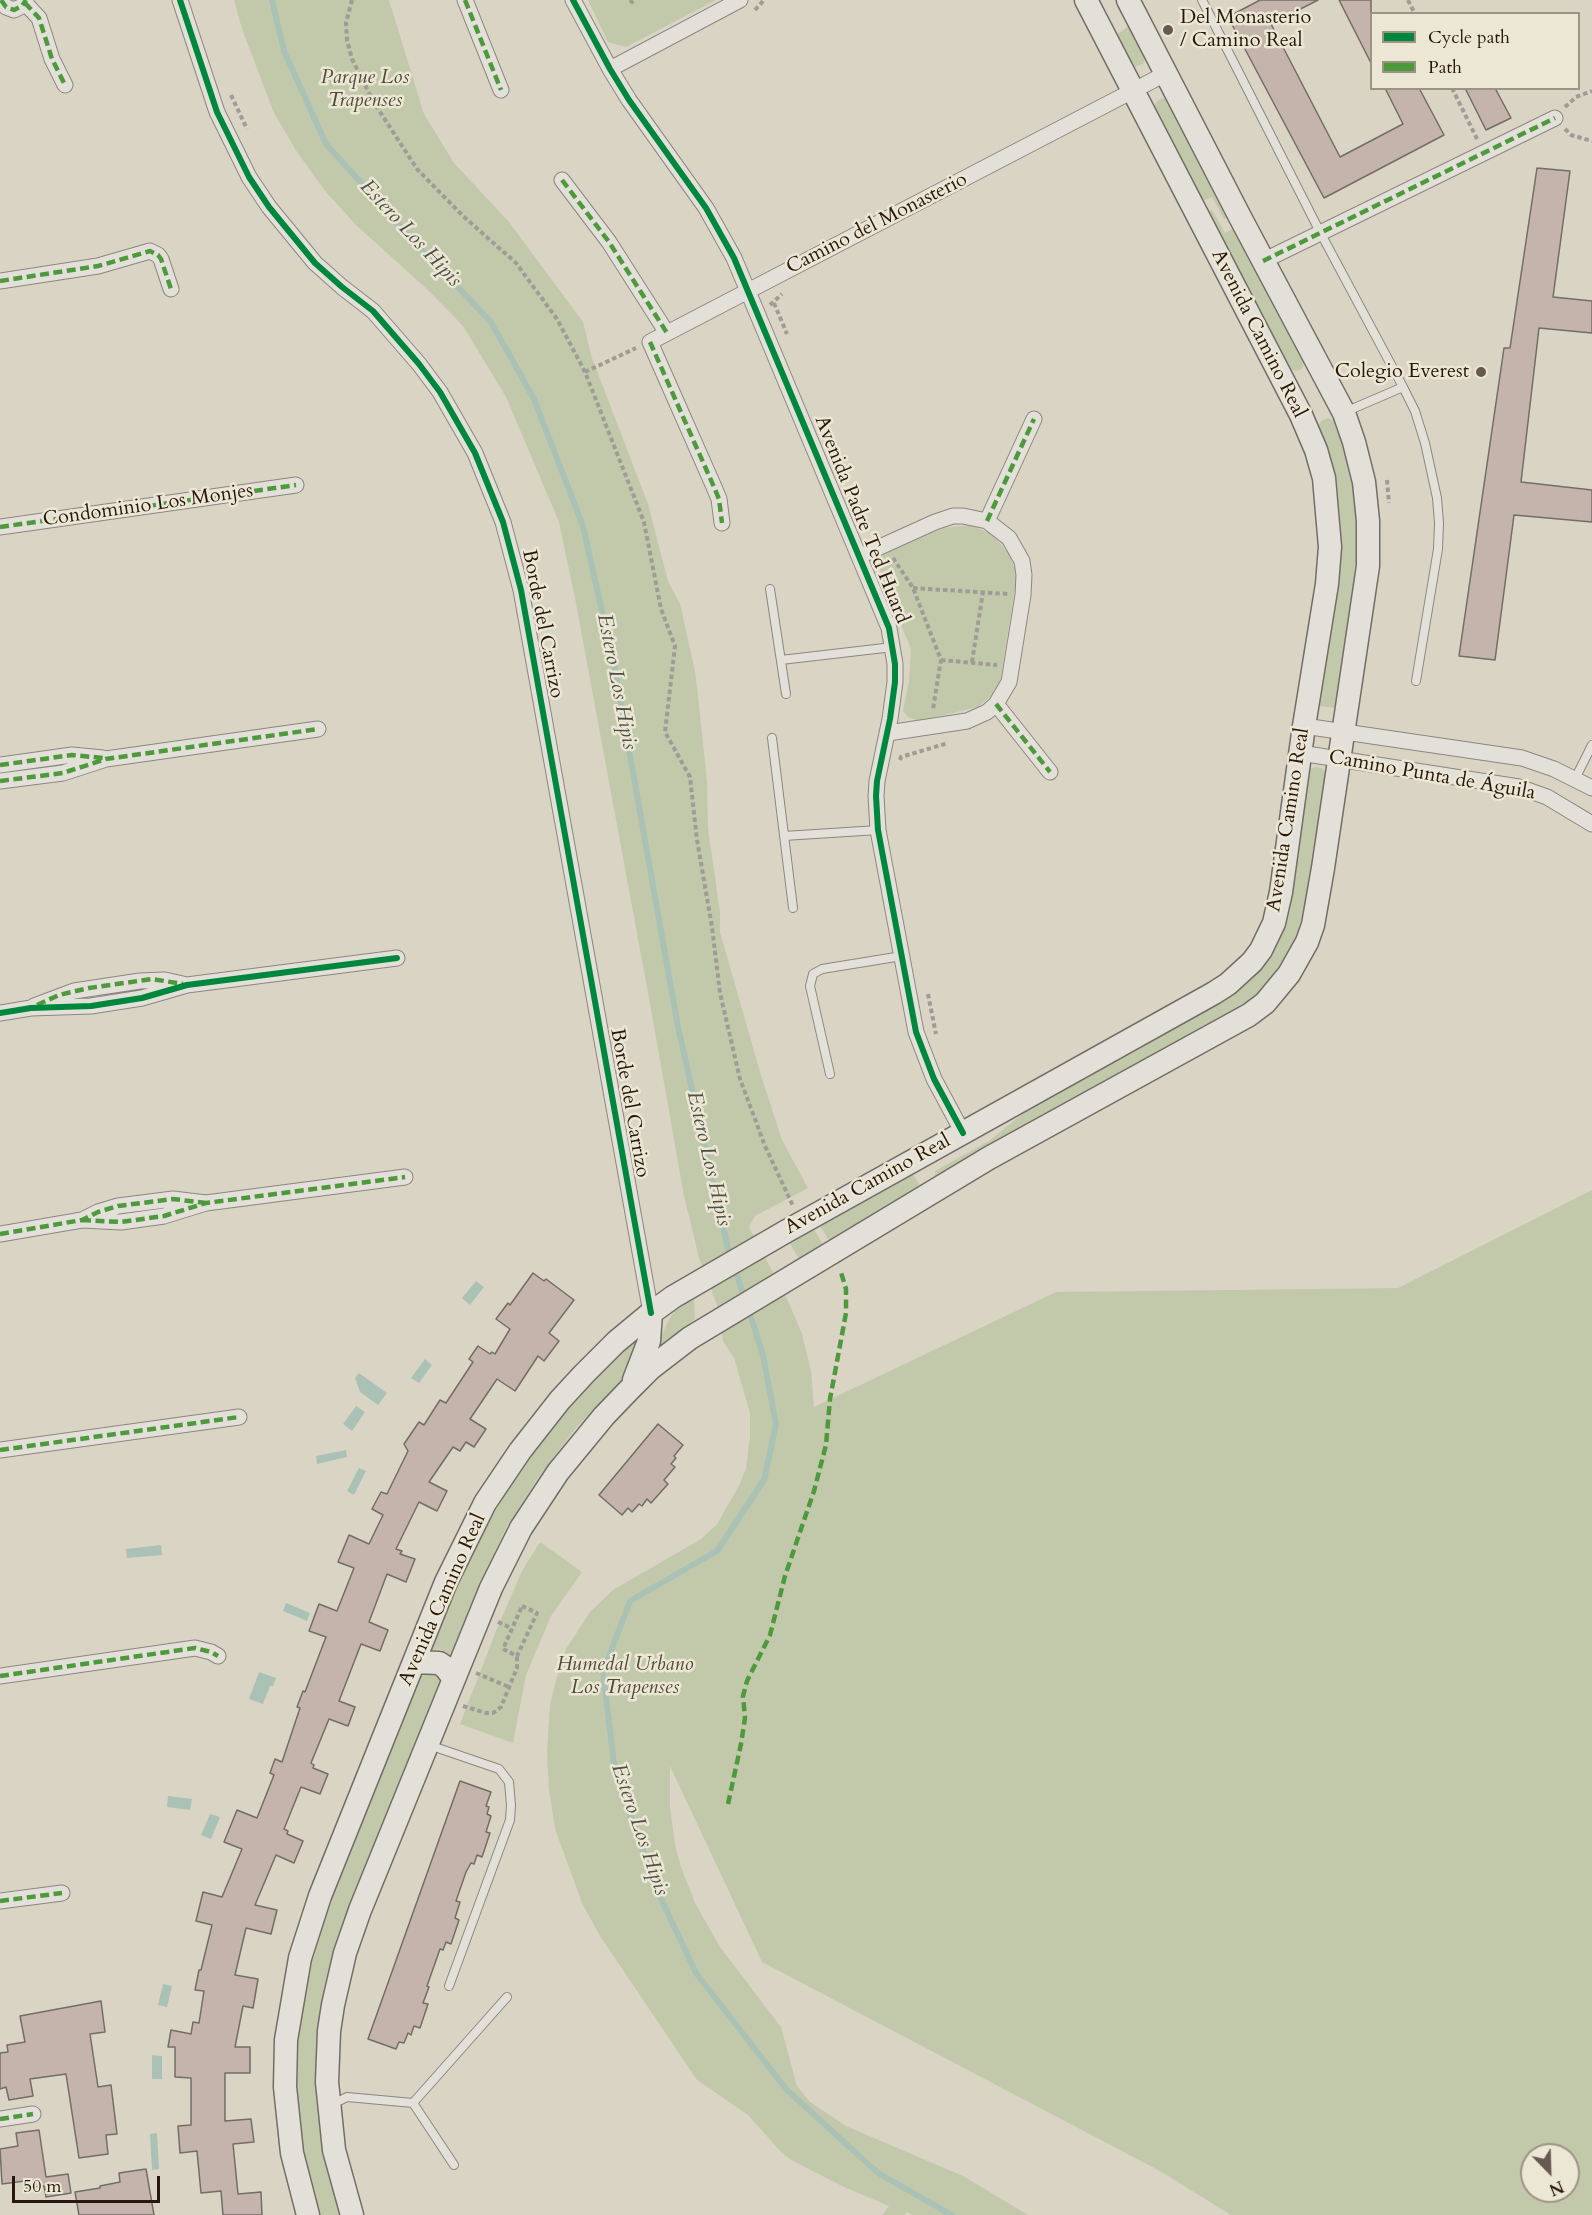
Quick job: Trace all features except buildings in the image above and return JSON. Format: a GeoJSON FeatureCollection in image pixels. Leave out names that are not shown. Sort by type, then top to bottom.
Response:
{"type":"FeatureCollection","features":[{"type":"Feature","properties":{"kind":"main road","name":"Avenida Camino Real"},"geometry":{"type":"LineString","coordinates":[[308,2215],[292,2152],[285,2087],[286,2040],[300,1958],[320,1896],[461,1549],[485,1503],[508,1467],[560,1400],[616,1342],[651,1313],[785,1222],[935,1148],[1214,993],[1228,984],[1252,962],[1268,937],[1278,908],[1327,584],[1330,547],[1324,478],[1316,450],[1295,403],[1086,0]]}},
{"type":"Feature","properties":{"kind":"main road","name":"Avenida Camino Real"},"geometry":{"type":"LineString","coordinates":[[352,2215],[339,2173],[327,2082],[329,2031],[345,1953],[428,1745],[460,1687],[500,1568],[538,1500],[579,1444],[651,1368],[706,1327],[989,1158],[1227,1028],[1257,1009],[1278,989],[1299,958],[1313,925],[1368,566],[1364,482],[1344,413],[1128,0]]}},
{"type":"Feature","properties":{"kind":"main road"},"geometry":{"type":"LineString","coordinates":[[1295,403],[1329,386]]}},
{"type":"Feature","properties":{"kind":"main road"},"geometry":{"type":"LineString","coordinates":[[933,1191],[928,1183],[927,1172],[928,1161],[935,1148]]}},
{"type":"Feature","properties":{"kind":"main road"},"geometry":{"type":"LineString","coordinates":[[629,1390],[649,1341],[651,1313]]}},
{"type":"Feature","properties":{"kind":"main road"},"geometry":{"type":"LineString","coordinates":[[414,1662],[439,1663],[445,1667],[460,1687]]}},
{"type":"Feature","properties":{"kind":"street","name":"Borde del Carrizo"},"geometry":{"type":"LineString","coordinates":[[180,0],[217,112],[249,177],[299,245],[342,287],[373,311],[440,392],[475,453],[503,522],[521,590],[651,1313]]}},
{"type":"Feature","properties":{"kind":"street"},"geometry":{"type":"LineString","coordinates":[[465,0],[501,90]]}},
{"type":"Feature","properties":{"kind":"street","name":"Avenida Padre Ted Huard"},"geometry":{"type":"LineString","coordinates":[[573,0],[629,100],[706,208],[729,249],[889,627],[895,681],[888,733],[877,781],[878,830],[912,1016],[921,1047],[934,1078],[963,1133]]}},
{"type":"Feature","properties":{"kind":"street"},"geometry":{"type":"LineString","coordinates":[[610,69],[740,0]]}},
{"type":"Feature","properties":{"kind":"street"},"geometry":{"type":"LineString","coordinates":[[1,1],[10,9],[19,9],[26,2],[31,7],[39,18],[52,59],[65,84]]}},
{"type":"Feature","properties":{"kind":"street","name":"Camino del Monasterio"},"geometry":{"type":"LineString","coordinates":[[650,342],[1167,73]]}},
{"type":"Feature","properties":{"kind":"street"},"geometry":{"type":"LineString","coordinates":[[1263,261],[1556,118]]}},
{"type":"Feature","properties":{"kind":"street"},"geometry":{"type":"LineString","coordinates":[[562,180],[609,242],[667,333]]}},
{"type":"Feature","properties":{"kind":"street"},"geometry":{"type":"LineString","coordinates":[[0,280],[98,266],[150,251],[161,259],[171,288]]}},
{"type":"Feature","properties":{"kind":"street"},"geometry":{"type":"LineString","coordinates":[[650,342],[719,499],[722,523]]}},
{"type":"Feature","properties":{"kind":"street"},"geometry":{"type":"LineString","coordinates":[[987,521],[1034,419]]}},
{"type":"Feature","properties":{"kind":"street","name":"Condominio Los Monjes"},"geometry":{"type":"LineString","coordinates":[[0,527],[296,485]]}},
{"type":"Feature","properties":{"kind":"street"},"geometry":{"type":"LineString","coordinates":[[860,556],[935,522],[953,516],[969,517],[987,521],[999,528],[1016,549],[1024,575],[1010,682],[996,704],[977,717],[930,728],[888,733]]}},
{"type":"Feature","properties":{"kind":"street"},"geometry":{"type":"LineString","coordinates":[[996,704],[1050,772]]}},
{"type":"Feature","properties":{"kind":"street","name":"Camino Punta de Águila"},"geometry":{"type":"LineString","coordinates":[[1304,726],[1522,758],[1592,788]]}},
{"type":"Feature","properties":{"kind":"street"},"geometry":{"type":"LineString","coordinates":[[0,782],[63,773],[106,759],[318,729]]}},
{"type":"Feature","properties":{"kind":"street","name":"Camino Punta de Águila"},"geometry":{"type":"LineString","coordinates":[[1300,753],[1519,787],[1547,797],[1592,824]]}},
{"type":"Feature","properties":{"kind":"street"},"geometry":{"type":"LineString","coordinates":[[0,765],[72,756],[106,759]]}},
{"type":"Feature","properties":{"kind":"street"},"geometry":{"type":"LineString","coordinates":[[0,1013],[31,1008],[91,1006],[142,998],[187,985],[397,958]]}},
{"type":"Feature","properties":{"kind":"street"},"geometry":{"type":"LineString","coordinates":[[0,1234],[81,1220],[118,1206],[173,1199],[206,1203],[405,1177]]}},
{"type":"Feature","properties":{"kind":"street"},"geometry":{"type":"LineString","coordinates":[[0,1450],[239,1417]]}},
{"type":"Feature","properties":{"kind":"street"},"geometry":{"type":"LineString","coordinates":[[0,1676],[195,1648],[218,1656]]}},
{"type":"Feature","properties":{"kind":"street"},"geometry":{"type":"LineString","coordinates":[[0,1901],[62,1893]]}},
{"type":"Feature","properties":{"kind":"street"},"geometry":{"type":"LineString","coordinates":[[0,2119],[33,2114]]}},
{"type":"Feature","properties":{"kind":"lane"},"geometry":{"type":"LineString","coordinates":[[1202,0],[1320,232],[1403,387],[1425,443],[1437,498],[1439,523],[1438,549],[1416,681]]}},
{"type":"Feature","properties":{"kind":"lane"},"geometry":{"type":"LineString","coordinates":[[1344,413],[1403,387]]}},
{"type":"Feature","properties":{"kind":"lane"},"geometry":{"type":"LineString","coordinates":[[770,589],[786,694]]}},
{"type":"Feature","properties":{"kind":"lane"},"geometry":{"type":"LineString","coordinates":[[780,660],[893,647]]}},
{"type":"Feature","properties":{"kind":"lane"},"geometry":{"type":"LineString","coordinates":[[772,738],[793,909]]}},
{"type":"Feature","properties":{"kind":"lane"},"geometry":{"type":"LineString","coordinates":[[1575,779],[1592,745]]}},
{"type":"Feature","properties":{"kind":"lane"},"geometry":{"type":"LineString","coordinates":[[784,836],[878,830]]}},
{"type":"Feature","properties":{"kind":"lane"},"geometry":{"type":"LineString","coordinates":[[830,1074],[810,987],[813,974],[822,969],[902,956]]}},
{"type":"Feature","properties":{"kind":"lane"},"geometry":{"type":"LineString","coordinates":[[428,1745],[500,1769],[509,1782],[510,1820],[449,1986]]}},
{"type":"Feature","properties":{"kind":"lane"},"geometry":{"type":"LineString","coordinates":[[413,2103],[507,1997]]}},
{"type":"Feature","properties":{"kind":"lane"},"geometry":{"type":"LineString","coordinates":[[329,2106],[347,2097],[413,2103]]}},
{"type":"Feature","properties":{"kind":"lane"},"geometry":{"type":"LineString","coordinates":[[413,2103],[454,2165]]}},
{"type":"Feature","properties":{"kind":"path"},"geometry":{"type":"LineString","coordinates":[[352,0],[346,40],[352,59],[373,100],[417,169],[441,195],[516,263],[557,320],[585,372],[644,522],[661,609],[675,646],[665,732],[690,777],[720,993],[740,1079],[765,1146],[793,1206]]}},
{"type":"Feature","properties":{"kind":"path"},"geometry":{"type":"LineString","coordinates":[[630,0],[632,2],[635,0]]}},
{"type":"Feature","properties":{"kind":"path"},"geometry":{"type":"LineString","coordinates":[[1453,90],[1484,153]]}},
{"type":"Feature","properties":{"kind":"path"},"geometry":{"type":"LineString","coordinates":[[1592,91],[1576,97],[1556,118],[1571,135],[1592,141]]}},
{"type":"Feature","properties":{"kind":"path"},"geometry":{"type":"LineString","coordinates":[[231,94],[249,133]]}},
{"type":"Feature","properties":{"kind":"path"},"geometry":{"type":"LineString","coordinates":[[757,311],[774,303],[779,296],[787,292]]}},
{"type":"Feature","properties":{"kind":"path"},"geometry":{"type":"LineString","coordinates":[[774,303],[787,335]]}},
{"type":"Feature","properties":{"kind":"path"},"geometry":{"type":"LineString","coordinates":[[585,372],[650,342]]}},
{"type":"Feature","properties":{"kind":"path"},"geometry":{"type":"LineString","coordinates":[[884,545],[914,588],[941,660],[930,728]]}},
{"type":"Feature","properties":{"kind":"path"},"geometry":{"type":"LineString","coordinates":[[914,588],[1023,595]]}},
{"type":"Feature","properties":{"kind":"path"},"geometry":{"type":"LineString","coordinates":[[972,663],[983,592]]}},
{"type":"Feature","properties":{"kind":"path"},"geometry":{"type":"LineString","coordinates":[[941,660],[1013,666]]}},
{"type":"Feature","properties":{"kind":"path"},"geometry":{"type":"LineString","coordinates":[[898,764],[901,758],[958,739]]}},
{"type":"Feature","properties":{"kind":"path"},"geometry":{"type":"LineString","coordinates":[[927,984],[938,1039]]}},
{"type":"Feature","properties":{"kind":"path"},"geometry":{"type":"LineString","coordinates":[[785,1222],[793,1206],[801,1202]]}},
{"type":"Feature","properties":{"kind":"path"},"geometry":{"type":"LineString","coordinates":[[463,1706],[486,1713],[493,1713],[501,1707],[517,1668],[517,1656],[537,1612],[522,1606],[503,1649],[517,1656]]}},
{"type":"Feature","properties":{"kind":"path"},"geometry":{"type":"LineString","coordinates":[[492,1632],[501,1611]]}},
{"type":"Feature","properties":{"kind":"path"},"geometry":{"type":"LineString","coordinates":[[496,1621],[511,1628]]}},
{"type":"Feature","properties":{"kind":"path"},"geometry":{"type":"LineString","coordinates":[[480,1662],[476,1673],[509,1687]]}},
{"type":"Feature","properties":{"kind":"path"},"geometry":{"type":"LineString","coordinates":[[459,1715],[463,1706],[460,1687]]}},
{"type":"Feature","properties":{"kind":"green space"},"geometry":{"type":"Polygon","coordinates":[[[234,0],[389,0],[424,114],[454,163],[509,222],[583,322],[592,358],[648,504],[668,581],[680,604],[695,671],[707,782],[708,828],[720,912],[720,932],[782,1140],[808,1188],[755,1216],[749,1227],[789,1303],[802,1334],[811,1371],[814,1407],[1056,1292],[1398,1288],[1592,1190],[1592,2215],[1231,2215],[1160,2171],[762,1962],[670,1766],[670,1807],[675,1845],[695,1903],[720,1947],[781,2027],[797,2086],[810,2102],[846,2126],[963,2176],[1028,2215],[913,2215],[907,2212],[904,2215],[882,2215],[889,2206],[844,2187],[793,2161],[782,2153],[748,2115],[697,2080],[600,1936],[582,1903],[555,1829],[549,1789],[547,1752],[550,1704],[557,1677],[566,1649],[590,1612],[613,1590],[701,1539],[717,1524],[740,1484],[746,1468],[750,1413],[734,1358],[723,1341],[717,1305],[699,1258],[684,1196],[575,598],[559,522],[506,397],[463,326],[429,291],[356,225],[326,192],[297,152],[274,113],[242,29],[234,0]]]}},
{"type":"Feature","properties":{"kind":"green space"},"geometry":{"type":"Polygon","coordinates":[[[588,0],[716,0],[626,47],[608,42],[588,0]]]}},
{"type":"Feature","properties":{"kind":"green space"},"geometry":{"type":"Polygon","coordinates":[[[1129,26],[1146,57],[1143,64],[1135,67],[1116,35],[1129,26]]]}},
{"type":"Feature","properties":{"kind":"green space"},"geometry":{"type":"Polygon","coordinates":[[[1163,98],[1169,100],[1229,217],[1224,219],[1212,197],[1203,201],[1154,108],[1156,102],[1163,98]]]}},
{"type":"Feature","properties":{"kind":"green space"},"geometry":{"type":"Polygon","coordinates":[[[1212,210],[1225,233],[1234,228],[1304,363],[1302,369],[1296,371],[1291,369],[1208,211],[1212,210]]]}},
{"type":"Feature","properties":{"kind":"green space"},"geometry":{"type":"Polygon","coordinates":[[[1328,418],[1336,421],[1349,465],[1355,499],[1357,534],[1356,563],[1335,708],[1319,706],[1340,564],[1341,528],[1338,494],[1318,428],[1321,421],[1328,418]]]}},
{"type":"Feature","properties":{"kind":"green space"},"geometry":{"type":"Polygon","coordinates":[[[970,525],[992,534],[1009,554],[1017,575],[1000,682],[991,696],[978,707],[919,721],[908,717],[903,711],[909,681],[911,649],[882,579],[879,564],[884,554],[943,528],[970,525]]]}},
{"type":"Feature","properties":{"kind":"green space"},"geometry":{"type":"Polygon","coordinates":[[[1316,767],[1326,772],[1304,912],[1293,945],[1267,984],[1247,1004],[939,1178],[935,1176],[935,1171],[989,1141],[1031,1107],[1127,1056],[1234,994],[1260,969],[1277,943],[1288,919],[1310,769],[1316,767]]]}},
{"type":"Feature","properties":{"kind":"green space"},"geometry":{"type":"Polygon","coordinates":[[[913,1174],[920,1186],[919,1190],[829,1241],[820,1225],[913,1174]]]}},
{"type":"Feature","properties":{"kind":"green space"},"geometry":{"type":"Polygon","coordinates":[[[814,1229],[823,1245],[799,1259],[789,1242],[814,1229]]]}},
{"type":"Feature","properties":{"kind":"green space"},"geometry":{"type":"Polygon","coordinates":[[[694,1299],[695,1319],[659,1347],[657,1346],[676,1309],[694,1299]]]}},
{"type":"Feature","properties":{"kind":"green space"},"geometry":{"type":"Polygon","coordinates":[[[637,1341],[631,1368],[618,1385],[575,1429],[538,1478],[507,1526],[450,1658],[441,1649],[432,1650],[454,1594],[485,1529],[514,1479],[551,1427],[628,1346],[637,1341]]]}},
{"type":"Feature","properties":{"kind":"green space"},"geometry":{"type":"Polygon","coordinates":[[[540,1542],[582,1572],[551,1616],[526,1675],[513,1743],[460,1724],[522,1571],[540,1542]]]}},
{"type":"Feature","properties":{"kind":"green space"},"geometry":{"type":"Polygon","coordinates":[[[429,1671],[439,1673],[440,1682],[336,1941],[323,1996],[317,2049],[317,2097],[321,2136],[340,2215],[319,2215],[305,2160],[296,2064],[299,2021],[307,1976],[320,1930],[339,1879],[421,1675],[429,1671]]]}},
{"type":"Feature","properties":{"kind":"shaded area"},"geometry":{"type":"Polygon","coordinates":[[[476,1281],[484,1287],[470,1305],[462,1298],[476,1281]]]}},
{"type":"Feature","properties":{"kind":"shaded area"},"geometry":{"type":"Polygon","coordinates":[[[425,1359],[432,1365],[419,1383],[411,1378],[425,1359]]]}},
{"type":"Feature","properties":{"kind":"shaded area"},"geometry":{"type":"Polygon","coordinates":[[[359,1373],[387,1393],[378,1405],[360,1392],[355,1378],[359,1373]]]}},
{"type":"Feature","properties":{"kind":"shaded area"},"geometry":{"type":"Polygon","coordinates":[[[356,1406],[365,1412],[352,1431],[343,1424],[356,1406]]]}},
{"type":"Feature","properties":{"kind":"shaded area"},"geometry":{"type":"Polygon","coordinates":[[[346,1450],[347,1457],[317,1464],[316,1456],[346,1450]]]}},
{"type":"Feature","properties":{"kind":"shaded area"},"geometry":{"type":"Polygon","coordinates":[[[359,1468],[366,1471],[354,1495],[347,1491],[359,1468]]]}},
{"type":"Feature","properties":{"kind":"shaded area"},"geometry":{"type":"Polygon","coordinates":[[[161,1545],[162,1555],[127,1558],[126,1549],[161,1545]]]}},
{"type":"Feature","properties":{"kind":"shaded area"},"geometry":{"type":"Polygon","coordinates":[[[286,1603],[310,1613],[307,1621],[283,1611],[286,1603]]]}},
{"type":"Feature","properties":{"kind":"shaded area"},"geometry":{"type":"Polygon","coordinates":[[[259,1672],[276,1678],[263,1704],[249,1699],[259,1672]]]}},
{"type":"Feature","properties":{"kind":"shaded area"},"geometry":{"type":"Polygon","coordinates":[[[168,1796],[192,1799],[190,1810],[167,1807],[168,1796]]]}},
{"type":"Feature","properties":{"kind":"shaded area"},"geometry":{"type":"Polygon","coordinates":[[[210,1814],[220,1817],[211,1839],[201,1835],[210,1814]]]}},
{"type":"Feature","properties":{"kind":"shaded area"},"geometry":{"type":"Polygon","coordinates":[[[163,1984],[172,1986],[167,2007],[158,2005],[163,1984]]]}},
{"type":"Feature","properties":{"kind":"shaded area"},"geometry":{"type":"Polygon","coordinates":[[[152,2055],[162,2056],[162,2079],[152,2079],[152,2055]]]}},
{"type":"Feature","properties":{"kind":"shaded area"},"geometry":{"type":"Polygon","coordinates":[[[157,2133],[159,2169],[152,2170],[150,2134],[157,2133]]]}},
{"type":"Feature","properties":{"kind":"waterway","name":"Estero Los Hipis"},"geometry":{"type":"LineString","coordinates":[[272,0],[284,51],[326,144],[491,322],[534,399],[583,526],[614,665],[678,1027],[728,1249],[745,1299]]}},
{"type":"Feature","properties":{"kind":"waterway","name":"Estero Los Hipis"},"geometry":{"type":"LineString","coordinates":[[748,1308],[763,1355],[776,1424],[764,1480],[717,1551],[630,1601],[603,1672],[615,1772],[656,1888],[696,1973],[786,2089],[878,2173],[952,2215]]}},
{"type":"Feature","properties":{"kind":"marked path"},"geometry":{"type":"LineString","coordinates":[[1,0],[6,7],[14,10],[22,6],[26,0]]}},
{"type":"Feature","properties":{"kind":"marked path"},"geometry":{"type":"LineString","coordinates":[[465,0],[501,90]]}},
{"type":"Feature","properties":{"kind":"marked path"},"geometry":{"type":"LineString","coordinates":[[25,3],[39,18],[52,59],[65,85]]}},
{"type":"Feature","properties":{"kind":"marked path"},"geometry":{"type":"LineString","coordinates":[[1263,261],[1555,118]]}},
{"type":"Feature","properties":{"kind":"marked path"},"geometry":{"type":"LineString","coordinates":[[562,180],[609,242],[667,333]]}},
{"type":"Feature","properties":{"kind":"marked path"},"geometry":{"type":"LineString","coordinates":[[0,281],[98,266],[150,251],[161,259],[171,289]]}},
{"type":"Feature","properties":{"kind":"marked path"},"geometry":{"type":"LineString","coordinates":[[650,342],[719,499],[722,523]]}},
{"type":"Feature","properties":{"kind":"marked path"},"geometry":{"type":"LineString","coordinates":[[987,521],[1034,419]]}},
{"type":"Feature","properties":{"kind":"marked path"},"geometry":{"type":"LineString","coordinates":[[0,527],[296,485]]}},
{"type":"Feature","properties":{"kind":"marked path"},"geometry":{"type":"LineString","coordinates":[[996,704],[1050,772]]}},
{"type":"Feature","properties":{"kind":"marked path"},"geometry":{"type":"LineString","coordinates":[[0,781],[63,773],[106,759],[318,729]]}},
{"type":"Feature","properties":{"kind":"marked path"},"geometry":{"type":"LineString","coordinates":[[0,765],[72,755],[103,758]]}},
{"type":"Feature","properties":{"kind":"marked path"},"geometry":{"type":"LineString","coordinates":[[37,1005],[59,995],[89,988],[152,979],[183,984]]}},
{"type":"Feature","properties":{"kind":"marked path"},"geometry":{"type":"LineString","coordinates":[[82,1220],[121,1222],[164,1216],[206,1203],[405,1177]]}},
{"type":"Feature","properties":{"kind":"marked path"},"geometry":{"type":"LineString","coordinates":[[0,1234],[82,1220],[118,1206],[173,1199],[206,1203]]}},
{"type":"Feature","properties":{"kind":"marked path"},"geometry":{"type":"LineString","coordinates":[[728,1804],[741,1744],[745,1718],[743,1696],[747,1681],[770,1635],[785,1576],[814,1491],[826,1445],[830,1399],[846,1313],[846,1289],[840,1269]]}},
{"type":"Feature","properties":{"kind":"marked path"},"geometry":{"type":"LineString","coordinates":[[0,1450],[239,1417]]}},
{"type":"Feature","properties":{"kind":"marked path"},"geometry":{"type":"LineString","coordinates":[[0,1676],[195,1648],[218,1656]]}},
{"type":"Feature","properties":{"kind":"marked path"},"geometry":{"type":"LineString","coordinates":[[0,1901],[62,1893]]}},
{"type":"Feature","properties":{"kind":"marked path"},"geometry":{"type":"LineString","coordinates":[[0,2119],[33,2114]]}},
{"type":"Feature","properties":{"kind":"cycle path"},"geometry":{"type":"LineString","coordinates":[[180,0],[217,112],[249,177],[269,207],[315,263],[373,311],[440,392],[475,453],[503,522],[521,590],[651,1313]]}},
{"type":"Feature","properties":{"kind":"cycle path"},"geometry":{"type":"LineString","coordinates":[[573,0],[629,100],[706,208],[734,258],[889,628],[895,664],[895,682],[877,781],[878,830],[916,1032],[934,1079],[963,1133]]}},
{"type":"Feature","properties":{"kind":"cycle path"},"geometry":{"type":"LineString","coordinates":[[0,1013],[31,1008],[91,1006],[142,998],[187,985],[397,958]]}},
{"type":"Feature","properties":{"kind":"place","name":"Del Monasterio / Camino Real"},"geometry":{"type":"Point","coordinates":[1168,30]}},
{"type":"Feature","properties":{"kind":"place","name":"Colegio Everest"},"geometry":{"type":"Point","coordinates":[1481,372]}},
{"type":"Feature","properties":{"kind":"park label","name":"Parque Los Trapenses"},"geometry":{"type":"Point","coordinates":[365,90]}},
{"type":"Feature","properties":{"kind":"park label","name":"Humedal Urbano Los Trapenses"},"geometry":{"type":"Point","coordinates":[625,1676]}}]}
